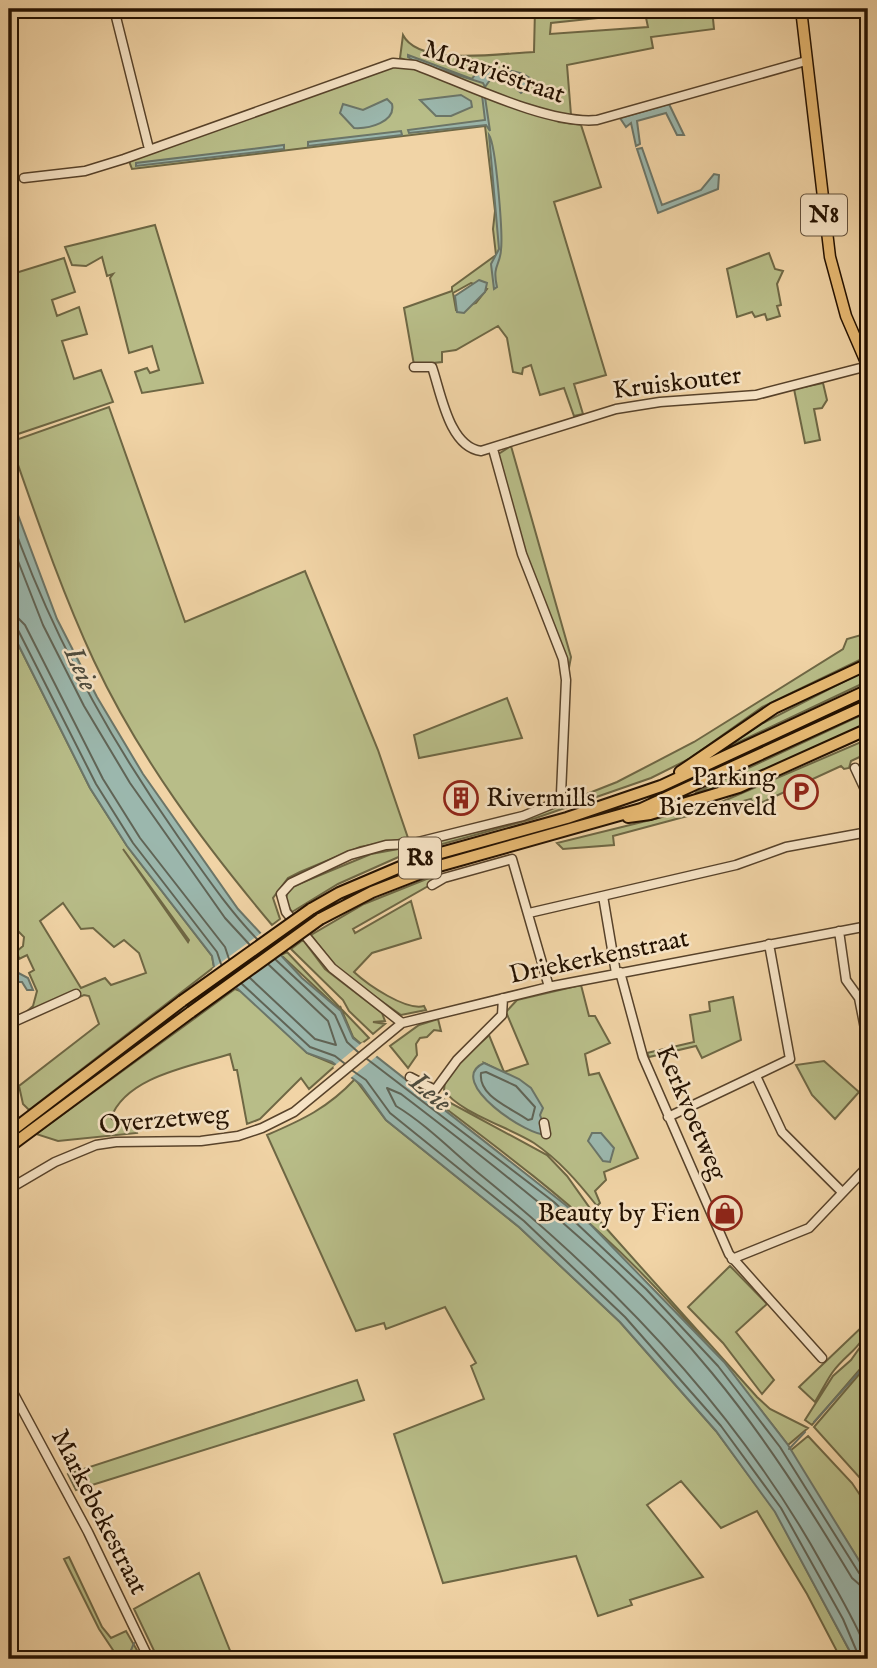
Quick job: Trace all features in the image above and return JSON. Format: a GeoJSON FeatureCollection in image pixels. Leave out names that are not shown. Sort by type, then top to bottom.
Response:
{"type":"FeatureCollection","features":[{"type":"Feature","properties":{"kind":"highway"},"geometry":{"type":"LineString","coordinates":[[661,786],[774,708],[868,664]]}},
{"type":"Feature","properties":{"kind":"highway","name":"R8"},"geometry":{"type":"LineString","coordinates":[[9,1147],[45,1113],[182,1001],[311,909],[339,893],[419,859],[568,818],[661,786],[868,690]]}},
{"type":"Feature","properties":{"kind":"highway","name":"R8"},"geometry":{"type":"LineString","coordinates":[[9,1133],[45,1113],[320,919],[372,892],[439,866],[622,815],[684,791],[868,705]]}},
{"type":"Feature","properties":{"kind":"highway"},"geometry":{"type":"LineString","coordinates":[[622,815],[632,818],[650,814],[739,787],[868,729]]}},
{"type":"Feature","properties":{"kind":"main road","name":"N8"},"geometry":{"type":"LineString","coordinates":[[801,9],[830,257],[846,316],[867,365]]}},
{"type":"Feature","properties":{"kind":"street"},"geometry":{"type":"LineString","coordinates":[[114,9],[149,149]]}},
{"type":"Feature","properties":{"kind":"street","name":"Moraviëstraat"},"geometry":{"type":"LineString","coordinates":[[24,178],[85,171],[393,63],[415,65],[548,115],[578,122],[597,120],[806,61]]}},
{"type":"Feature","properties":{"kind":"street","name":"Kruiskouter"},"geometry":{"type":"LineString","coordinates":[[492,449],[616,409],[660,402],[756,395],[867,365]]}},
{"type":"Feature","properties":{"kind":"street"},"geometry":{"type":"LineString","coordinates":[[402,1023],[332,968],[286,912],[281,894],[290,883],[349,855],[386,845],[410,844],[523,816],[555,803],[561,794],[566,680],[563,659],[522,554],[492,449],[475,450],[464,445],[448,414],[432,367],[414,367]]}},
{"type":"Feature","properties":{"kind":"street"},"geometry":{"type":"LineString","coordinates":[[855,768],[868,796]]}},
{"type":"Feature","properties":{"kind":"street"},"geometry":{"type":"LineString","coordinates":[[530,913],[736,865],[786,847],[868,832]]}},
{"type":"Feature","properties":{"kind":"street"},"geometry":{"type":"LineString","coordinates":[[432,885],[444,878],[512,859],[530,913],[549,987]]}},
{"type":"Feature","properties":{"kind":"street","name":"Kerkvoetweg"},"geometry":{"type":"LineString","coordinates":[[603,896],[618,972],[639,1046],[732,1259],[822,1358]]}},
{"type":"Feature","properties":{"kind":"street","name":"Driekerkenstraat"},"geometry":{"type":"LineString","coordinates":[[354,1064],[402,1023],[618,972],[868,926]]}},
{"type":"Feature","properties":{"kind":"street"},"geometry":{"type":"LineString","coordinates":[[839,931],[846,980],[859,998],[868,1044]]}},
{"type":"Feature","properties":{"kind":"street"},"geometry":{"type":"LineString","coordinates":[[668,1117],[786,1064],[790,1055],[769,944]]}},
{"type":"Feature","properties":{"kind":"street"},"geometry":{"type":"LineString","coordinates":[[9,1024],[76,994]]}},
{"type":"Feature","properties":{"kind":"street"},"geometry":{"type":"LineString","coordinates":[[410,1077],[435,1090],[457,1060],[502,1016],[503,998]]}},
{"type":"Feature","properties":{"kind":"street","name":"Overzetweg"},"geometry":{"type":"LineString","coordinates":[[9,1189],[55,1162],[96,1145],[239,1136],[283,1118],[354,1064]]}},
{"type":"Feature","properties":{"kind":"street"},"geometry":{"type":"LineString","coordinates":[[755,1076],[782,1132],[842,1192]]}},
{"type":"Feature","properties":{"kind":"street"},"geometry":{"type":"LineString","coordinates":[[544,1123],[547,1134]]}},
{"type":"Feature","properties":{"kind":"street"},"geometry":{"type":"LineString","coordinates":[[732,1259],[809,1228],[868,1166]]}},
{"type":"Feature","properties":{"kind":"street","name":"Markebekestraat"},"geometry":{"type":"LineString","coordinates":[[9,1385],[88,1532],[149,1659]]}},
{"type":"Feature","properties":{"kind":"green space"},"geometry":{"type":"Polygon","coordinates":[[[535,9],[645,9],[646,13],[651,13],[650,9],[712,9],[714,29],[651,37],[653,48],[567,65],[571,115],[543,112],[400,58],[403,35],[412,45],[443,55],[534,52],[535,9]],[[645,13],[551,23],[550,34],[648,27],[645,13]]]}},
{"type":"Feature","properties":{"kind":"green space"},"geometry":{"type":"Polygon","coordinates":[[[391,66],[413,66],[559,122],[581,125],[601,187],[554,202],[606,375],[574,384],[583,414],[574,416],[564,388],[540,395],[531,365],[523,368],[522,374],[513,372],[507,338],[498,326],[456,350],[442,352],[442,362],[414,365],[404,308],[452,291],[452,287],[496,255],[493,229],[495,211],[485,126],[132,169],[129,161],[391,66]],[[471,283],[453,293],[456,310],[476,303],[487,289],[471,283]]]}},
{"type":"Feature","properties":{"kind":"green space"},"geometry":{"type":"Polygon","coordinates":[[[155,225],[203,383],[142,393],[135,372],[147,368],[150,373],[159,370],[152,346],[129,353],[110,278],[113,274],[107,276],[102,257],[86,266],[72,265],[65,247],[155,225]]]}},
{"type":"Feature","properties":{"kind":"green space"},"geometry":{"type":"Polygon","coordinates":[[[769,253],[775,269],[783,271],[777,284],[780,316],[767,320],[765,314],[755,317],[752,312],[737,317],[727,269],[769,253]]]}},
{"type":"Feature","properties":{"kind":"green space"},"geometry":{"type":"Polygon","coordinates":[[[64,258],[75,292],[52,300],[57,316],[79,307],[87,334],[62,341],[74,379],[101,370],[113,402],[9,437],[9,275],[64,258]]]}},
{"type":"Feature","properties":{"kind":"green space"},"geometry":{"type":"Polygon","coordinates":[[[823,383],[827,400],[822,408],[814,409],[820,440],[805,443],[794,389],[823,383]]]}},
{"type":"Feature","properties":{"kind":"green space"},"geometry":{"type":"Polygon","coordinates":[[[109,407],[185,622],[305,571],[378,750],[408,838],[360,847],[288,878],[273,898],[280,919],[272,925],[174,799],[112,697],[49,553],[10,442],[109,407]]]}},
{"type":"Feature","properties":{"kind":"green space"},"geometry":{"type":"Polygon","coordinates":[[[511,446],[571,657],[568,673],[532,575],[497,455],[511,446]]]}},
{"type":"Feature","properties":{"kind":"green space"},"geometry":{"type":"Polygon","coordinates":[[[9,626],[90,788],[127,846],[212,956],[214,967],[29,1110],[23,1104],[19,1086],[99,1024],[89,996],[84,995],[9,1027],[33,1006],[37,991],[29,973],[34,970],[27,955],[19,959],[17,951],[23,946],[24,937],[17,930],[9,930],[9,699],[15,692],[9,682],[9,626]],[[123,849],[188,942],[189,940],[123,849]],[[63,903],[40,921],[81,988],[105,978],[111,985],[146,973],[139,953],[124,940],[114,947],[93,928],[81,929],[63,903]]]}},
{"type":"Feature","properties":{"kind":"green space"},"geometry":{"type":"Polygon","coordinates":[[[868,633],[868,656],[762,707],[689,759],[651,778],[536,818],[403,855],[338,884],[292,912],[285,901],[289,888],[371,854],[431,843],[536,814],[617,782],[694,742],[843,649],[847,639],[868,633]]]}},
{"type":"Feature","properties":{"kind":"green space"},"geometry":{"type":"Polygon","coordinates":[[[868,669],[868,681],[724,749],[763,723],[868,669]]]}},
{"type":"Feature","properties":{"kind":"green space"},"geometry":{"type":"Polygon","coordinates":[[[507,698],[522,738],[419,758],[414,735],[507,698]]]}},
{"type":"Feature","properties":{"kind":"green space"},"geometry":{"type":"Polygon","coordinates":[[[868,712],[868,724],[826,744],[762,772],[695,793],[868,712]]]}},
{"type":"Feature","properties":{"kind":"green space"},"geometry":{"type":"Polygon","coordinates":[[[868,739],[868,753],[851,761],[849,768],[844,769],[841,766],[754,806],[751,799],[613,836],[614,845],[563,849],[557,843],[719,803],[868,739]]]}},
{"type":"Feature","properties":{"kind":"green space"},"geometry":{"type":"Polygon","coordinates":[[[439,874],[430,885],[353,929],[355,933],[411,901],[421,938],[372,953],[354,972],[388,996],[407,1005],[424,1006],[426,1010],[401,1015],[339,971],[311,935],[364,904],[439,874]]]}},
{"type":"Feature","properties":{"kind":"green space"},"geometry":{"type":"Polygon","coordinates":[[[303,940],[325,969],[382,1013],[385,1021],[373,1022],[385,1024],[373,1034],[349,1011],[343,1000],[291,949],[303,940]]]}},
{"type":"Feature","properties":{"kind":"green space"},"geometry":{"type":"Polygon","coordinates":[[[287,952],[340,1008],[341,1011],[281,955],[287,952]]]}},
{"type":"Feature","properties":{"kind":"green space"},"geometry":{"type":"Polygon","coordinates":[[[581,985],[589,1016],[595,1016],[610,1043],[585,1054],[589,1075],[599,1073],[638,1158],[604,1172],[606,1180],[595,1191],[600,1203],[597,1206],[568,1172],[534,1143],[461,1105],[444,1090],[449,1075],[489,1035],[504,1072],[528,1064],[506,1012],[517,1000],[581,985]],[[484,1063],[505,1114],[519,1122],[496,1069],[484,1063]]]}},
{"type":"Feature","properties":{"kind":"green space"},"geometry":{"type":"Polygon","coordinates":[[[235,989],[243,992],[307,1053],[336,1065],[309,1089],[301,1078],[260,1119],[247,1124],[237,1070],[234,1070],[230,1054],[180,1068],[145,1082],[131,1092],[119,1104],[111,1118],[117,1124],[133,1122],[137,1133],[58,1141],[36,1134],[235,989]]]}},
{"type":"Feature","properties":{"kind":"green space"},"geometry":{"type":"Polygon","coordinates":[[[733,997],[741,1040],[702,1058],[696,1046],[649,1057],[647,1053],[694,1042],[690,1015],[710,1011],[709,1002],[733,997]]]}},
{"type":"Feature","properties":{"kind":"green space"},"geometry":{"type":"Polygon","coordinates":[[[341,1009],[369,1038],[361,1044],[353,1037],[341,1009]]]}},
{"type":"Feature","properties":{"kind":"green space"},"geometry":{"type":"Polygon","coordinates":[[[438,1019],[441,1031],[434,1030],[427,1037],[420,1038],[416,1044],[417,1055],[408,1068],[390,1046],[419,1025],[438,1019]]]}},
{"type":"Feature","properties":{"kind":"green space"},"geometry":{"type":"Polygon","coordinates":[[[824,1061],[859,1092],[835,1119],[812,1095],[796,1065],[824,1061]]]}},
{"type":"Feature","properties":{"kind":"green space"},"geometry":{"type":"Polygon","coordinates":[[[355,1079],[386,1120],[519,1227],[620,1322],[716,1431],[775,1511],[854,1659],[841,1659],[807,1594],[757,1511],[721,1528],[681,1481],[647,1505],[703,1577],[630,1600],[632,1605],[598,1616],[576,1556],[443,1583],[394,1434],[484,1399],[471,1366],[476,1363],[445,1307],[386,1329],[384,1323],[356,1331],[267,1135],[314,1112],[335,1098],[355,1079]]]}},
{"type":"Feature","properties":{"kind":"green space"},"geometry":{"type":"Polygon","coordinates":[[[410,1081],[547,1155],[567,1176],[597,1218],[757,1397],[770,1409],[808,1428],[788,1445],[699,1336],[627,1258],[555,1194],[410,1081]]]}},
{"type":"Feature","properties":{"kind":"green space"},"geometry":{"type":"Polygon","coordinates":[[[730,1266],[767,1304],[736,1332],[774,1380],[762,1394],[723,1343],[688,1307],[730,1266]]]}},
{"type":"Feature","properties":{"kind":"green space"},"geometry":{"type":"Polygon","coordinates":[[[868,1314],[861,1342],[838,1365],[815,1402],[799,1387],[865,1324],[868,1314]]]}},
{"type":"Feature","properties":{"kind":"green space"},"geometry":{"type":"Polygon","coordinates":[[[868,1336],[868,1487],[814,1427],[862,1371],[861,1368],[812,1425],[805,1420],[833,1376],[851,1360],[868,1336]]]}},
{"type":"Feature","properties":{"kind":"green space"},"geometry":{"type":"Polygon","coordinates":[[[357,1380],[364,1400],[76,1490],[68,1474],[357,1380]]]}},
{"type":"Feature","properties":{"kind":"green space"},"geometry":{"type":"Polygon","coordinates":[[[808,1436],[852,1483],[868,1507],[868,1575],[790,1451],[808,1436]]]}},
{"type":"Feature","properties":{"kind":"green space"},"geometry":{"type":"Polygon","coordinates":[[[69,1557],[102,1627],[111,1638],[126,1631],[142,1659],[119,1659],[99,1629],[64,1559],[69,1557]]]}},
{"type":"Feature","properties":{"kind":"green space"},"geometry":{"type":"Polygon","coordinates":[[[199,1573],[233,1658],[237,1659],[158,1659],[134,1609],[199,1573]]]}},
{"type":"Feature","properties":{"kind":"water"},"geometry":{"type":"Polygon","coordinates":[[[408,55],[472,79],[476,73],[504,70],[517,72],[530,78],[532,85],[521,93],[509,82],[490,80],[485,87],[483,83],[416,62],[408,55]]]}},
{"type":"Feature","properties":{"kind":"water"},"geometry":{"type":"Polygon","coordinates":[[[461,95],[471,101],[472,107],[451,116],[436,116],[420,100],[461,95]]]}},
{"type":"Feature","properties":{"kind":"water"},"geometry":{"type":"Polygon","coordinates":[[[482,95],[485,97],[490,131],[486,125],[409,133],[408,130],[485,120],[482,95]]]}},
{"type":"Feature","properties":{"kind":"water"},"geometry":{"type":"Polygon","coordinates":[[[387,99],[392,104],[390,115],[374,126],[354,128],[340,113],[343,104],[363,110],[387,99]]]}},
{"type":"Feature","properties":{"kind":"water"},"geometry":{"type":"Polygon","coordinates":[[[669,104],[684,135],[677,135],[666,113],[637,121],[640,144],[636,146],[631,123],[626,127],[620,118],[669,104]]]}},
{"type":"Feature","properties":{"kind":"water"},"geometry":{"type":"Polygon","coordinates":[[[401,131],[402,135],[308,146],[308,142],[401,131]]]}},
{"type":"Feature","properties":{"kind":"water"},"geometry":{"type":"Polygon","coordinates":[[[489,135],[496,172],[501,227],[501,250],[495,274],[497,287],[494,289],[491,264],[499,249],[489,135]]]}},
{"type":"Feature","properties":{"kind":"water"},"geometry":{"type":"Polygon","coordinates":[[[284,145],[284,149],[136,166],[136,163],[284,145]]]}},
{"type":"Feature","properties":{"kind":"water"},"geometry":{"type":"Polygon","coordinates":[[[642,148],[662,205],[701,190],[714,174],[719,175],[718,189],[658,213],[637,149],[642,148]]]}},
{"type":"Feature","properties":{"kind":"water"},"geometry":{"type":"Polygon","coordinates":[[[479,280],[487,283],[485,292],[464,313],[457,312],[455,296],[479,280]]]}},
{"type":"Feature","properties":{"kind":"water","name":"Leie"},"geometry":{"type":"Polygon","coordinates":[[[9,491],[57,619],[97,697],[143,774],[238,909],[302,978],[341,1011],[353,1038],[591,1225],[724,1362],[788,1445],[868,1575],[868,1659],[854,1659],[775,1512],[716,1431],[620,1322],[519,1227],[386,1120],[361,1085],[332,1062],[307,1053],[214,967],[212,956],[127,846],[90,788],[9,626],[9,491]]]}},
{"type":"Feature","properties":{"kind":"water"},"geometry":{"type":"Polygon","coordinates":[[[9,968],[28,978],[33,990],[27,990],[22,982],[9,982],[9,968]]]}},
{"type":"Feature","properties":{"kind":"water"},"geometry":{"type":"Polygon","coordinates":[[[484,1063],[519,1079],[531,1088],[543,1108],[540,1115],[547,1134],[525,1128],[494,1107],[482,1095],[474,1082],[474,1071],[484,1063]]]}},
{"type":"Feature","properties":{"kind":"water"},"geometry":{"type":"Polygon","coordinates":[[[592,1133],[601,1133],[614,1148],[610,1162],[603,1161],[588,1141],[592,1133]]]}},
{"type":"Feature","properties":{"kind":"pier"},"geometry":{"type":"Polygon","coordinates":[[[264,931],[284,953],[232,991],[212,969],[264,931]]]}},
{"type":"Feature","properties":{"kind":"pier"},"geometry":{"type":"Polygon","coordinates":[[[363,1042],[378,1055],[348,1080],[333,1067],[363,1042]]]}},
{"type":"Feature","properties":{"kind":"waterway"},"geometry":{"type":"LineString","coordinates":[[814,1422],[860,1371],[868,1355]]}},
{"type":"Feature","properties":{"kind":"waterway"},"geometry":{"type":"LineString","coordinates":[[789,1449],[805,1432]]}},
{"type":"Feature","properties":{"kind":"waterway"},"geometry":{"type":"LineString","coordinates":[[132,1659],[129,1655],[134,1643]]}},
{"type":"Feature","properties":{"kind":"place","name":"Parking Biezenveld"},"geometry":{"type":"Point","coordinates":[801,792]}},
{"type":"Feature","properties":{"kind":"place","name":"Rivermills"},"geometry":{"type":"Point","coordinates":[461,798]}},
{"type":"Feature","properties":{"kind":"place","name":"Beauty by Fien"},"geometry":{"type":"Point","coordinates":[725,1213]}}]}
